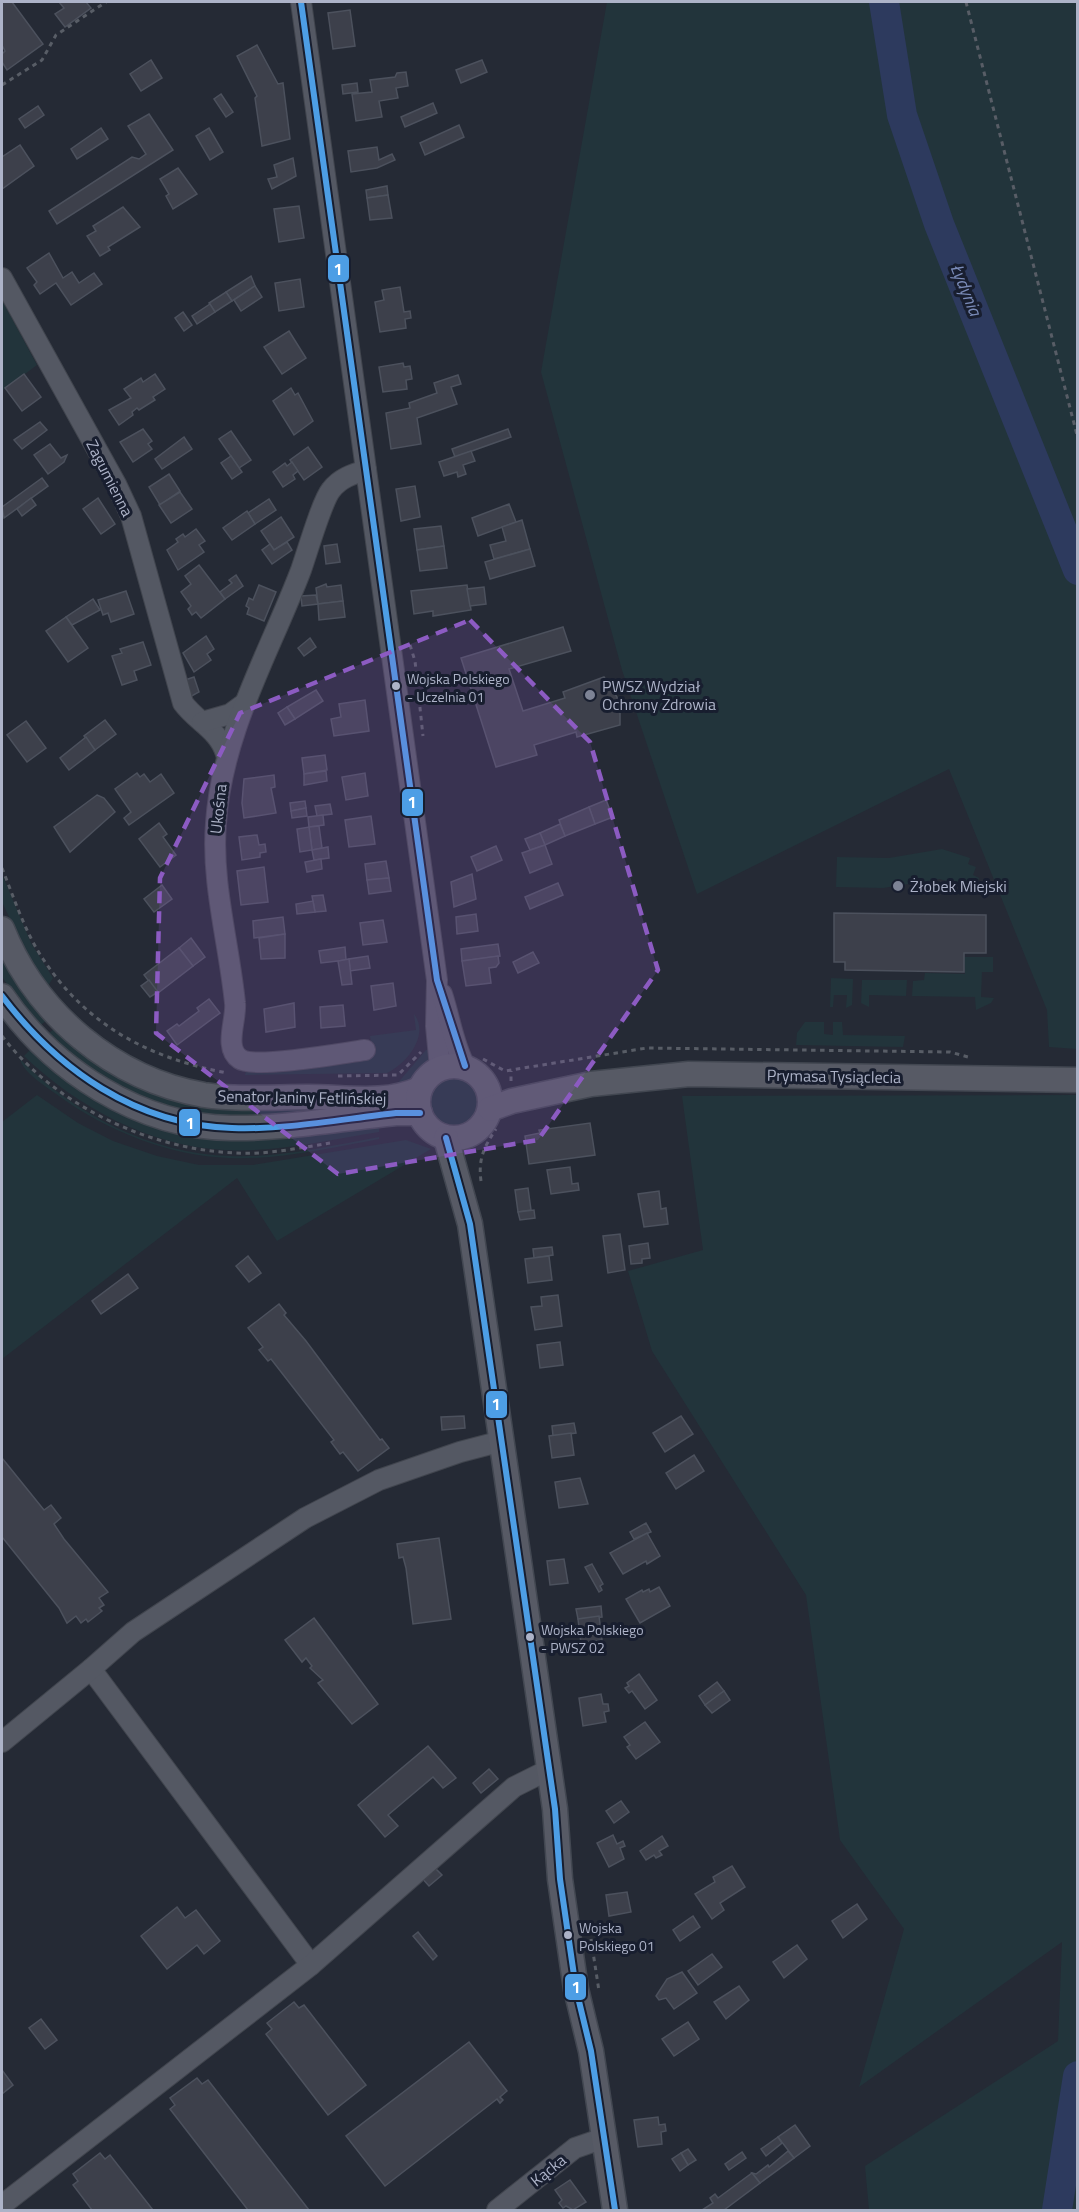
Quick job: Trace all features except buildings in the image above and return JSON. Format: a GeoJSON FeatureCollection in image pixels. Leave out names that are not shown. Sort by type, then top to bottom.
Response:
{"type":"FeatureCollection","features":[{"type":"Feature","properties":{"kind":"main road","name":"Senator Janiny Fetlińskiej"},"geometry":{"type":"LineString","coordinates":[[2,929],[25,975],[51,1009],[72,1029],[109,1058],[174,1088],[205,1095],[249,1098],[367,1099],[394,1099],[420,1089]]}},
{"type":"Feature","properties":{"kind":"main road","name":"Senator Janiny Fetlińskiej"},"geometry":{"type":"LineString","coordinates":[[5,1009],[56,1058],[90,1083],[128,1103],[185,1122],[230,1128],[261,1127],[386,1114],[420,1113]]}},
{"type":"Feature","properties":{"kind":"main road"},"geometry":{"type":"LineString","coordinates":[[444,1052],[476,1072],[485,1082],[490,1095],[490,1109],[484,1123],[470,1135],[461,1138],[446,1138],[432,1130],[420,1113],[420,1089],[444,1052]]}},
{"type":"Feature","properties":{"kind":"main road","name":"Prymasa Tysiąclecia"},"geometry":{"type":"LineString","coordinates":[[485,1082],[497,1087],[591,1084],[689,1074],[1077,1080]]}},
{"type":"Feature","properties":{"kind":"main road","name":"Prymasa Tysiąclecia"},"geometry":{"type":"LineString","coordinates":[[490,1109],[512,1101],[591,1084]]}},
{"type":"Feature","properties":{"kind":"main road"},"geometry":{"type":"LineString","coordinates":[[470,1135],[470,1224]]}},
{"type":"Feature","properties":{"kind":"main road"},"geometry":{"type":"LineString","coordinates":[[446,1138],[470,1224],[555,1809],[560,1879],[576,1989],[591,2051],[615,2211]]}},
{"type":"Feature","properties":{"kind":"street"},"geometry":{"type":"LineString","coordinates":[[301,2],[437,980],[444,1052]]}},
{"type":"Feature","properties":{"kind":"street","name":"Zagumienna"},"geometry":{"type":"LineString","coordinates":[[2,278],[116,484],[131,516],[183,703],[191,715],[222,741],[226,754]]}},
{"type":"Feature","properties":{"kind":"street","name":"Ukośna"},"geometry":{"type":"LineString","coordinates":[[365,1050],[266,1062],[246,1063],[237,1057],[232,1045],[236,1006],[215,853],[219,791],[226,754],[245,703],[300,572],[330,490],[345,477],[366,470]]}},
{"type":"Feature","properties":{"kind":"street"},"geometry":{"type":"LineString","coordinates":[[202,722],[230,714],[245,703]]}},
{"type":"Feature","properties":{"kind":"street"},"geometry":{"type":"LineString","coordinates":[[2,1742],[91,1670],[133,1632],[305,1518],[379,1480],[460,1452],[502,1441]]}},
{"type":"Feature","properties":{"kind":"street"},"geometry":{"type":"LineString","coordinates":[[91,1670],[311,1965]]}},
{"type":"Feature","properties":{"kind":"street"},"geometry":{"type":"LineString","coordinates":[[2,2205],[311,1965],[514,1787],[548,1770]]}},
{"type":"Feature","properties":{"kind":"street","name":"Kącka"},"geometry":{"type":"LineString","coordinates":[[497,2211],[575,2148],[604,2138]]}},
{"type":"Feature","properties":{"kind":"path"},"geometry":{"type":"LineString","coordinates":[[2,85],[42,60],[56,35],[106,2]]}},
{"type":"Feature","properties":{"kind":"path"},"geometry":{"type":"LineString","coordinates":[[966,2],[1077,439]]}},
{"type":"Feature","properties":{"kind":"path"},"geometry":{"type":"LineString","coordinates":[[2,868],[42,958],[87,1011],[108,1029],[150,1052],[191,1066],[236,1076]]}},
{"type":"Feature","properties":{"kind":"path"},"geometry":{"type":"LineString","coordinates":[[2,1044],[6,1041]]}},
{"type":"Feature","properties":{"kind":"path"},"geometry":{"type":"LineString","coordinates":[[330,1076],[398,1075],[425,1048],[444,1052],[468,1041],[474,1053],[505,1071],[647,1048],[950,1052],[976,1059]]}},
{"type":"Feature","properties":{"kind":"highlighted area"},"geometry":{"type":"Polygon","coordinates":[[[470,620],[590,742],[658,970],[538,1140],[338,1174],[156,1033],[160,878],[240,713],[470,620]]]}},
{"type":"Feature","properties":{"kind":"shaded area"},"geometry":{"type":"Polygon","coordinates":[[[607,2],[1077,2],[1077,1049],[1049,1047],[1047,1010],[949,769],[697,894],[622,670],[541,372],[607,2]]]}},
{"type":"Feature","properties":{"kind":"shaded area"},"geometry":{"type":"Polygon","coordinates":[[[2,300],[37,365],[2,391],[2,300]]]}},
{"type":"Feature","properties":{"kind":"shaded area"},"geometry":{"type":"Polygon","coordinates":[[[942,849],[970,858],[968,864],[976,867],[973,875],[979,878],[975,890],[940,879],[883,888],[836,887],[837,857],[889,858],[942,849]]]}},
{"type":"Feature","properties":{"kind":"shaded area"},"geometry":{"type":"Polygon","coordinates":[[[2,874],[31,943],[53,978],[49,984],[51,989],[29,959],[2,902],[2,874]]]}},
{"type":"Feature","properties":{"kind":"shaded area"},"geometry":{"type":"Polygon","coordinates":[[[2,952],[47,1020],[38,1027],[2,977],[2,952]]]}},
{"type":"Feature","properties":{"kind":"shaded area"},"geometry":{"type":"Polygon","coordinates":[[[964,957],[993,957],[993,972],[982,972],[981,997],[994,998],[991,1003],[976,1010],[975,997],[912,996],[913,981],[924,980],[925,973],[965,974],[964,957]]]}},
{"type":"Feature","properties":{"kind":"shaded area"},"geometry":{"type":"Polygon","coordinates":[[[831,978],[853,979],[852,1005],[846,1008],[847,995],[834,995],[833,1007],[830,1007],[831,978]]]}},
{"type":"Feature","properties":{"kind":"shaded area"},"geometry":{"type":"Polygon","coordinates":[[[862,980],[907,980],[906,996],[869,995],[869,1007],[861,1003],[862,980]]]}},
{"type":"Feature","properties":{"kind":"shaded area"},"geometry":{"type":"Polygon","coordinates":[[[414,1014],[419,1031],[414,1048],[402,1063],[387,1073],[245,1075],[246,1071],[373,1056],[370,1036],[416,1030],[414,1014]]]}},
{"type":"Feature","properties":{"kind":"shaded area"},"geometry":{"type":"Polygon","coordinates":[[[805,1022],[824,1022],[824,1034],[833,1035],[833,1022],[842,1022],[843,1035],[905,1036],[903,1047],[796,1045],[797,1033],[805,1022]]]}},
{"type":"Feature","properties":{"kind":"shaded area"},"geometry":{"type":"Polygon","coordinates":[[[55,1028],[121,1076],[379,1109],[224,1118],[171,1109],[111,1085],[47,1035],[55,1028]]]}},
{"type":"Feature","properties":{"kind":"shaded area"},"geometry":{"type":"Polygon","coordinates":[[[32,1048],[143,1119],[379,1120],[379,1132],[263,1150],[224,1150],[169,1141],[116,1121],[67,1092],[24,1056],[32,1048]]]}},
{"type":"Feature","properties":{"kind":"shaded area"},"geometry":{"type":"Polygon","coordinates":[[[432,1049],[425,1064],[406,1085],[396,1085],[426,1050],[432,1049]]]}},
{"type":"Feature","properties":{"kind":"shaded area"},"geometry":{"type":"Polygon","coordinates":[[[20,1059],[41,1079],[90,1113],[144,1139],[172,1148],[201,1154],[249,1156],[286,1153],[379,1137],[379,1139],[305,1153],[267,1157],[229,1158],[184,1152],[140,1139],[78,1109],[36,1079],[20,1059]]]}},
{"type":"Feature","properties":{"kind":"shaded area"},"geometry":{"type":"Polygon","coordinates":[[[454,1076],[468,1080],[476,1088],[480,1102],[476,1116],[468,1124],[454,1128],[440,1124],[432,1116],[428,1102],[432,1088],[440,1080],[454,1076]]]}},
{"type":"Feature","properties":{"kind":"shaded area"},"geometry":{"type":"Polygon","coordinates":[[[37,1095],[78,1123],[113,1141],[157,1156],[199,1165],[253,1165],[406,1140],[431,1149],[277,1241],[237,1178],[2,1359],[2,1122],[37,1095]]]}},
{"type":"Feature","properties":{"kind":"shaded area"},"geometry":{"type":"Polygon","coordinates":[[[1077,1095],[1077,2210],[869,2210],[865,2166],[1058,2041],[1062,1942],[859,2087],[904,1929],[840,1840],[806,1595],[652,1351],[628,1271],[703,1250],[682,1096],[1077,1095]]]}},
{"type":"Feature","properties":{"kind":"waterway","name":"Łydynia"},"geometry":{"type":"LineString","coordinates":[[884,2],[902,115],[939,224],[1078,570]]}},
{"type":"Feature","properties":{"kind":"waterway","name":"Łydynia"},"geometry":{"type":"LineString","coordinates":[[1057,2210],[1078,2076]]}},
{"type":"Feature","properties":{"kind":"transit line","name":"1"},"geometry":{"type":"LineString","coordinates":[[301,2],[437,980],[465,1066]]}},
{"type":"Feature","properties":{"kind":"transit line","name":"1"},"geometry":{"type":"LineString","coordinates":[[2,996],[24,1023],[74,1069],[102,1089],[163,1117],[197,1125],[253,1128],[294,1126],[396,1113],[420,1113]]}},
{"type":"Feature","properties":{"kind":"transit line","name":"1"},"geometry":{"type":"LineString","coordinates":[[446,1138],[470,1224],[555,1809],[560,1879],[576,1989],[591,2051],[615,2210]]}},
{"type":"Feature","properties":{"kind":"place","name":"Wojska Polskiego - Uczelnia 01"},"geometry":{"type":"Point","coordinates":[396,686]}},
{"type":"Feature","properties":{"kind":"place","name":"PWSZ Wydział Ochrony Zdrowia"},"geometry":{"type":"Point","coordinates":[590,695]}},
{"type":"Feature","properties":{"kind":"place","name":"Żłobek Miejski"},"geometry":{"type":"Point","coordinates":[898,886]}},
{"type":"Feature","properties":{"kind":"place","name":"Wojska Polskiego - PWSZ 02"},"geometry":{"type":"Point","coordinates":[530,1637]}},
{"type":"Feature","properties":{"kind":"place","name":"Wojska Polskiego 01"},"geometry":{"type":"Point","coordinates":[568,1935]}}]}
